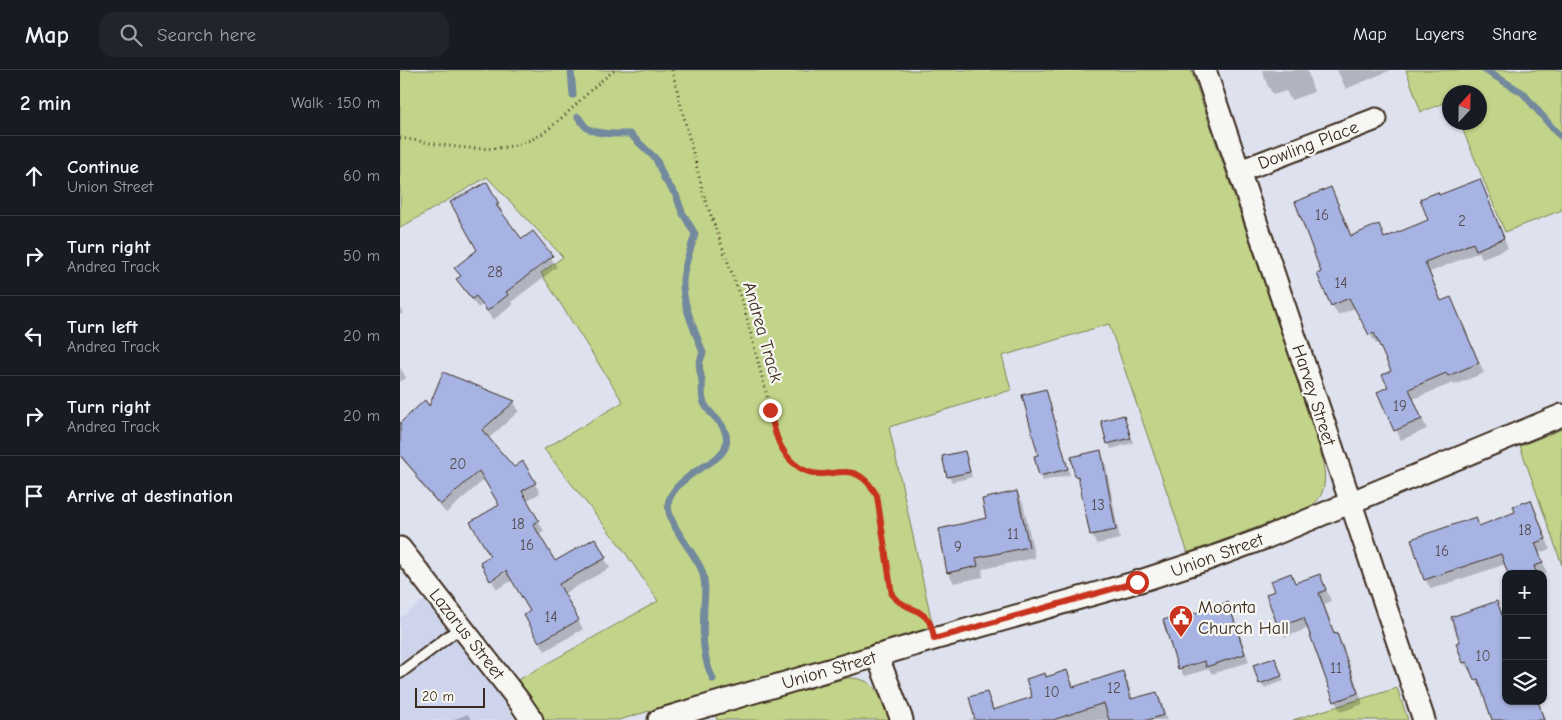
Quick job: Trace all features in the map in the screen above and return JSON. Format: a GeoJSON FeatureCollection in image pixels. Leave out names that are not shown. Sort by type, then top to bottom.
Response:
{"type":"FeatureCollection","features":[{"type":"Feature","properties":{"kind":"street","name":"Harvey Street"},"geometry":{"type":"LineString","coordinates":[[1205,70],[1424,720]]}},
{"type":"Feature","properties":{"kind":"street","name":"Dowling Place"},"geometry":{"type":"LineString","coordinates":[[1240,171],[1376,119]]}},
{"type":"Feature","properties":{"kind":"street","name":"Union Street"},"geometry":{"type":"LineString","coordinates":[[659,720],[1169,572],[1265,538],[1562,415]]}},
{"type":"Feature","properties":{"kind":"street","name":"Lazarus Street"},"geometry":{"type":"LineString","coordinates":[[400,548],[532,720]]}},
{"type":"Feature","properties":{"kind":"street"},"geometry":{"type":"LineString","coordinates":[[877,656],[902,720]]}},
{"type":"Feature","properties":{"kind":"lane"},"geometry":{"type":"LineString","coordinates":[[400,673],[461,627]]}},
{"type":"Feature","properties":{"kind":"path"},"geometry":{"type":"LineString","coordinates":[[400,138],[475,148],[506,146],[527,141],[545,131],[594,86],[616,70]]}},
{"type":"Feature","properties":{"kind":"path","name":"Andrea Track"},"geometry":{"type":"LineString","coordinates":[[672,70],[704,196],[743,304],[779,442],[790,461],[799,468],[810,473],[821,474],[847,471],[865,479],[873,488],[877,496],[892,595],[900,603],[922,613],[930,624],[934,639]]}},
{"type":"Feature","properties":{"kind":"shaded area"},"geometry":{"type":"Polygon","coordinates":[[[424,600],[516,720],[400,720],[400,618],[424,600]]]}},
{"type":"Feature","properties":{"kind":"green space"},"geometry":{"type":"Polygon","coordinates":[[[400,70],[1191,70],[1316,435],[1324,476],[1324,486],[1321,495],[1315,503],[1306,509],[1188,553],[1109,324],[1002,356],[1011,390],[889,427],[933,627],[619,720],[545,720],[518,680],[658,601],[622,548],[544,449],[623,402],[541,273],[563,257],[487,177],[400,228],[400,70]]]}},
{"type":"Feature","properties":{"kind":"green space"},"geometry":{"type":"Polygon","coordinates":[[[1406,70],[1562,70],[1562,210],[1505,232],[1463,130],[1487,130],[1487,85],[1442,85],[1442,104],[1421,112],[1406,70]]]}},
{"type":"Feature","properties":{"kind":"green space"},"geometry":{"type":"Polygon","coordinates":[[[1562,429],[1562,565],[1520,446],[1562,429]]]}},
{"type":"Feature","properties":{"kind":"green space"},"geometry":{"type":"Polygon","coordinates":[[[847,678],[865,681],[876,690],[889,720],[717,720],[715,714],[847,678]]]}},
{"type":"Feature","properties":{"kind":"green space"},"geometry":{"type":"Polygon","coordinates":[[[1397,688],[1408,720],[1293,720],[1397,688]]]}},
{"type":"Feature","properties":{"kind":"building"},"geometry":{"type":"Polygon","coordinates":[[[1480,179],[1504,238],[1476,250],[1473,243],[1425,262],[1441,301],[1451,297],[1479,363],[1448,376],[1446,373],[1409,389],[1422,419],[1394,431],[1377,392],[1388,387],[1382,375],[1391,371],[1374,333],[1369,335],[1349,298],[1331,306],[1317,274],[1321,272],[1295,202],[1331,187],[1351,236],[1379,224],[1384,238],[1428,220],[1420,199],[1438,192],[1439,195],[1480,179]]]}},
{"type":"Feature","properties":{"kind":"building"},"geometry":{"type":"Polygon","coordinates":[[[487,182],[499,204],[496,205],[522,239],[533,231],[553,256],[506,292],[508,295],[487,311],[476,296],[472,299],[456,279],[461,276],[454,268],[477,250],[450,202],[487,182]]]}},
{"type":"Feature","properties":{"kind":"building"},"geometry":{"type":"Polygon","coordinates":[[[443,372],[515,401],[482,430],[514,467],[523,461],[536,483],[522,491],[539,521],[533,524],[555,561],[595,538],[606,558],[559,584],[579,620],[539,642],[524,615],[530,611],[506,571],[490,581],[480,562],[490,556],[470,522],[499,505],[479,471],[440,505],[400,455],[400,423],[425,400],[429,406],[443,372]]]}},
{"type":"Feature","properties":{"kind":"building"},"geometry":{"type":"Polygon","coordinates":[[[1046,389],[1068,469],[1039,476],[1034,456],[1038,455],[1022,395],[1046,389]]]}},
{"type":"Feature","properties":{"kind":"building"},"geometry":{"type":"Polygon","coordinates":[[[1124,415],[1131,438],[1107,444],[1101,421],[1124,415]]]}},
{"type":"Feature","properties":{"kind":"building"},"geometry":{"type":"Polygon","coordinates":[[[1101,450],[1116,530],[1090,535],[1078,476],[1075,477],[1071,457],[1101,450]]]}},
{"type":"Feature","properties":{"kind":"building"},"geometry":{"type":"Polygon","coordinates":[[[965,451],[970,472],[947,477],[942,456],[965,451]]]}},
{"type":"Feature","properties":{"kind":"building"},"geometry":{"type":"Polygon","coordinates":[[[1017,491],[1029,547],[976,558],[978,566],[947,573],[939,529],[986,518],[982,499],[1017,491]]]}},
{"type":"Feature","properties":{"kind":"building"},"geometry":{"type":"Polygon","coordinates":[[[1531,500],[1546,539],[1535,543],[1543,563],[1534,566],[1536,570],[1507,570],[1501,554],[1424,580],[1411,539],[1476,517],[1479,526],[1515,512],[1513,506],[1531,500]]]}},
{"type":"Feature","properties":{"kind":"building"},"geometry":{"type":"Polygon","coordinates":[[[1291,573],[1295,583],[1320,574],[1326,590],[1319,593],[1334,634],[1337,633],[1358,693],[1334,702],[1304,618],[1278,627],[1266,594],[1275,591],[1271,581],[1291,573]]]}},
{"type":"Feature","properties":{"kind":"building"},"geometry":{"type":"Polygon","coordinates":[[[1497,601],[1502,615],[1502,705],[1539,705],[1544,720],[1492,720],[1478,679],[1474,680],[1467,662],[1463,663],[1456,643],[1460,642],[1451,617],[1497,601]]]}},
{"type":"Feature","properties":{"kind":"building"},"geometry":{"type":"Polygon","coordinates":[[[1228,602],[1245,654],[1206,667],[1205,661],[1178,669],[1163,620],[1185,614],[1186,616],[1228,602]]]}},
{"type":"Feature","properties":{"kind":"building"},"geometry":{"type":"Polygon","coordinates":[[[1275,658],[1282,676],[1259,684],[1253,665],[1275,658]]]}},
{"type":"Feature","properties":{"kind":"building"},"geometry":{"type":"Polygon","coordinates":[[[1067,670],[1073,687],[1123,671],[1131,699],[1157,692],[1164,715],[1148,720],[1109,720],[1104,703],[1053,720],[975,720],[969,697],[987,692],[993,710],[1032,697],[1026,679],[1045,673],[1046,677],[1067,670]]]}},
{"type":"Feature","properties":{"kind":"waterway"},"geometry":{"type":"LineString","coordinates":[[571,70],[573,95]]}},
{"type":"Feature","properties":{"kind":"waterway"},"geometry":{"type":"LineString","coordinates":[[1485,70],[1523,93],[1562,137]]}},
{"type":"Feature","properties":{"kind":"waterway"},"geometry":{"type":"LineString","coordinates":[[578,117],[590,130],[607,134],[630,134],[656,159],[665,180],[676,195],[682,212],[695,234],[686,263],[683,289],[690,317],[703,353],[699,366],[703,402],[723,427],[726,443],[720,455],[677,487],[672,493],[668,508],[675,527],[702,571],[705,588],[704,643],[706,661],[713,679]]}},
{"type":"Feature","properties":{"kind":"place","name":"Moonta Church Hall"},"geometry":{"type":"Point","coordinates":[1181,638]}},
{"type":"Feature","properties":{"kind":"route"},"geometry":{"type":"LineString","coordinates":[[770,410],[775,431],[783,451],[790,461],[799,468],[810,473],[821,474],[847,471],[865,479],[873,488],[877,496],[892,595],[900,603],[922,613],[930,624],[934,639],[1137,582]]}}]}
